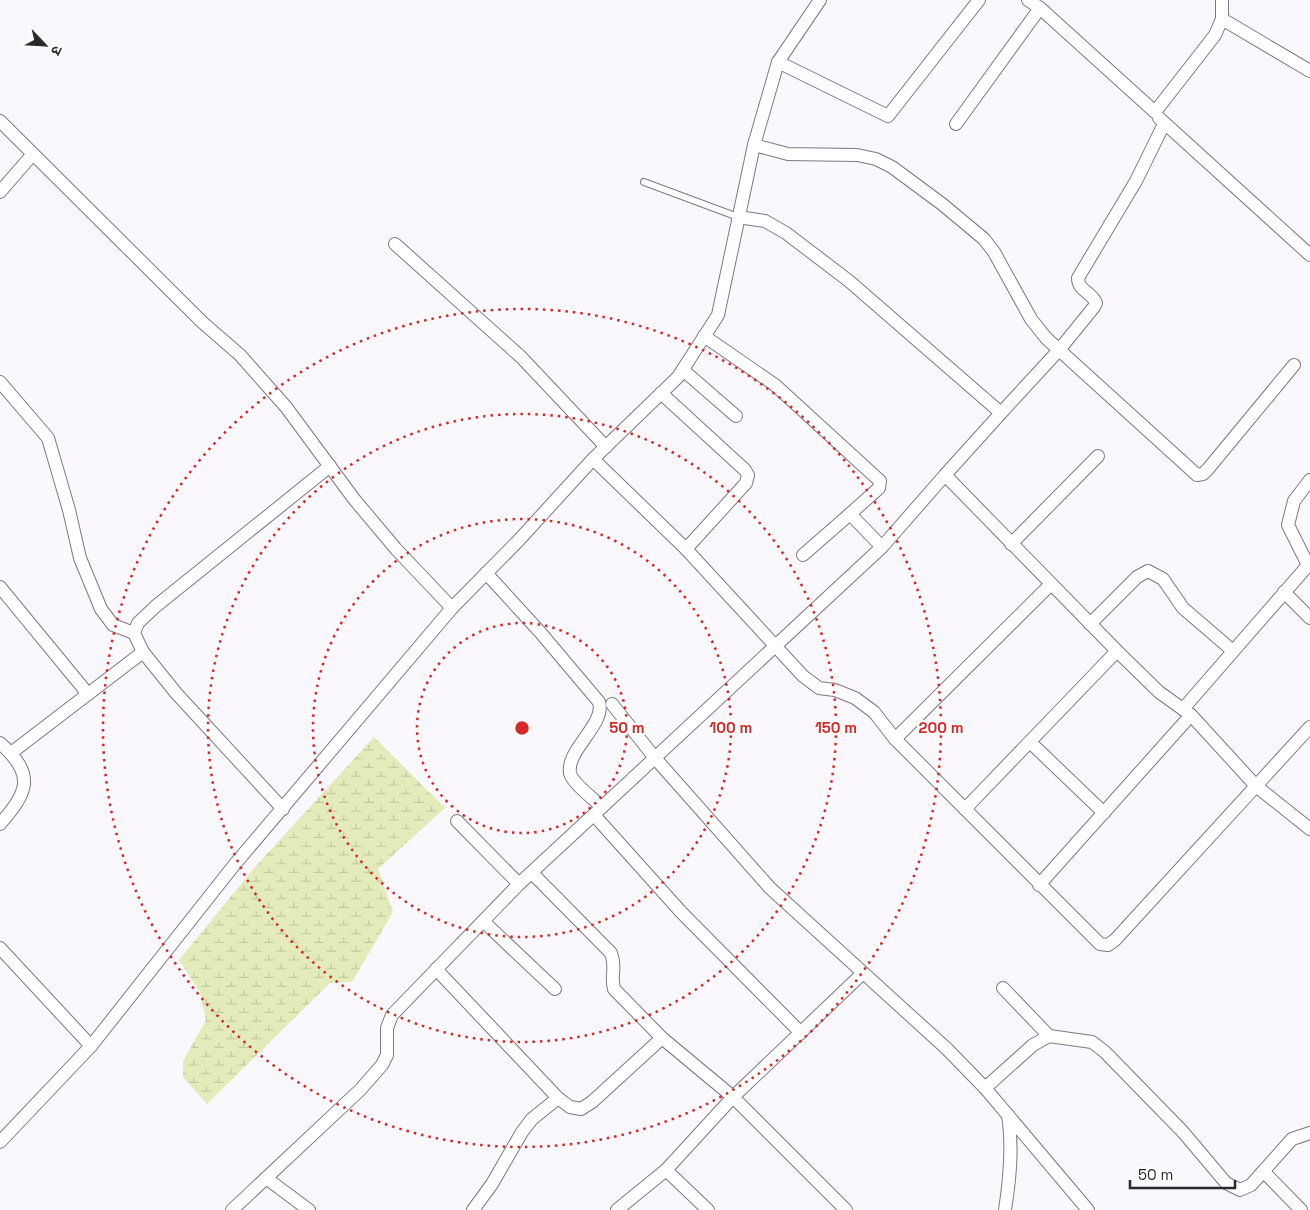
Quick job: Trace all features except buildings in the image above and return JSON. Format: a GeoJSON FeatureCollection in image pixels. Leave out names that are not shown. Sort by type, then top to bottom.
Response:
{"type":"FeatureCollection","features":[{"type":"Feature","properties":{"kind":"street"},"geometry":{"type":"LineString","coordinates":[[778,62],[888,116],[979,0]]}},
{"type":"Feature","properties":{"kind":"street"},"geometry":{"type":"LineString","coordinates":[[1028,0],[1040,8],[1155,112],[1164,124],[1310,255]]}},
{"type":"Feature","properties":{"kind":"street"},"geometry":{"type":"LineString","coordinates":[[1155,112],[1215,34],[1222,19],[1222,0]]}},
{"type":"Feature","properties":{"kind":"street"},"geometry":{"type":"LineString","coordinates":[[0,1142],[91,1046],[235,864],[452,608],[593,459],[683,370],[718,315],[754,145],[778,62],[812,3]]}},
{"type":"Feature","properties":{"kind":"street"},"geometry":{"type":"LineString","coordinates":[[956,124],[1040,8]]}},
{"type":"Feature","properties":{"kind":"street"},"geometry":{"type":"LineString","coordinates":[[1222,19],[1310,70]]}},
{"type":"Feature","properties":{"kind":"street"},"geometry":{"type":"LineString","coordinates":[[0,121],[202,322],[240,355],[286,407],[396,549],[452,608]]}},
{"type":"Feature","properties":{"kind":"street"},"geometry":{"type":"LineString","coordinates":[[232,1210],[360,1090],[382,1065],[387,1055],[387,1028],[392,1015],[436,969],[484,922],[519,884],[882,547],[1059,350],[1096,303],[1080,287],[1078,278],[1136,181],[1164,124]]}},
{"type":"Feature","properties":{"kind":"street"},"geometry":{"type":"LineString","coordinates":[[754,145],[788,154],[857,155],[876,159],[892,167],[942,204],[984,239],[994,252],[1031,320],[1059,350],[1197,475],[1203,474],[1208,469],[1294,365]]}},
{"type":"Feature","properties":{"kind":"street"},"geometry":{"type":"LineString","coordinates":[[0,192],[33,154]]}},
{"type":"Feature","properties":{"kind":"street"},"geometry":{"type":"LineString","coordinates":[[738,217],[765,222],[786,234],[849,280],[1001,413]]}},
{"type":"Feature","properties":{"kind":"street"},"geometry":{"type":"LineString","coordinates":[[395,244],[521,357],[606,446]]}},
{"type":"Feature","properties":{"kind":"street"},"geometry":{"type":"LineString","coordinates":[[704,336],[774,386],[880,481],[879,488],[803,555]]}},
{"type":"Feature","properties":{"kind":"street"},"geometry":{"type":"LineString","coordinates":[[683,370],[736,416]]}},
{"type":"Feature","properties":{"kind":"street"},"geometry":{"type":"LineString","coordinates":[[0,382],[48,438],[69,510],[80,558],[101,609],[114,625],[134,634],[143,652],[176,693],[283,808]]}},
{"type":"Feature","properties":{"kind":"street"},"geometry":{"type":"LineString","coordinates":[[661,393],[745,470],[748,476],[746,483],[686,550]]}},
{"type":"Feature","properties":{"kind":"street"},"geometry":{"type":"LineString","coordinates":[[1011,544],[1098,456]]}},
{"type":"Feature","properties":{"kind":"street"},"geometry":{"type":"LineString","coordinates":[[593,459],[686,550],[803,676],[819,688],[835,690],[848,695],[874,712],[895,738],[1039,885],[1100,944],[1108,945],[1115,940],[1310,728]]}},
{"type":"Feature","properties":{"kind":"street"},"geometry":{"type":"LineString","coordinates":[[134,634],[138,623],[156,606],[330,466]]}},
{"type":"Feature","properties":{"kind":"street"},"geometry":{"type":"LineString","coordinates":[[945,475],[1050,584],[1159,692],[1187,712],[1256,786],[1310,829]]}},
{"type":"Feature","properties":{"kind":"street"},"geometry":{"type":"LineString","coordinates":[[1039,885],[1104,814],[1187,712],[1233,651],[1309,564],[1288,525],[1294,501],[1310,480]]}},
{"type":"Feature","properties":{"kind":"street"},"geometry":{"type":"LineString","coordinates":[[850,514],[882,547]]}},
{"type":"Feature","properties":{"kind":"street"},"geometry":{"type":"LineString","coordinates":[[1090,624],[1137,577],[1148,570],[1164,579],[1183,608],[1233,651]]}},
{"type":"Feature","properties":{"kind":"street"},"geometry":{"type":"LineString","coordinates":[[486,573],[540,632],[599,702],[599,714],[572,761],[570,773],[575,781],[681,912],[801,1033]]}},
{"type":"Feature","properties":{"kind":"street"},"geometry":{"type":"LineString","coordinates":[[895,738],[1050,584]]}},
{"type":"Feature","properties":{"kind":"street"},"geometry":{"type":"LineString","coordinates":[[0,587],[88,694]]}},
{"type":"Feature","properties":{"kind":"street"},"geometry":{"type":"LineString","coordinates":[[1284,592],[1310,618]]}},
{"type":"Feature","properties":{"kind":"street"},"geometry":{"type":"LineString","coordinates":[[965,809],[1117,651]]}},
{"type":"Feature","properties":{"kind":"street"},"geometry":{"type":"LineString","coordinates":[[11,753],[143,652]]}},
{"type":"Feature","properties":{"kind":"street"},"geometry":{"type":"LineString","coordinates":[[612,704],[655,758],[770,888],[947,1049],[985,1088],[1088,1210]]}},
{"type":"Feature","properties":{"kind":"street"},"geometry":{"type":"LineString","coordinates":[[1031,742],[1104,814]]}},
{"type":"Feature","properties":{"kind":"street"},"geometry":{"type":"LineString","coordinates":[[0,743],[11,753],[24,774],[24,790],[20,802],[0,824]]}},
{"type":"Feature","properties":{"kind":"street"},"geometry":{"type":"LineString","coordinates":[[457,822],[519,884]]}},
{"type":"Feature","properties":{"kind":"street"},"geometry":{"type":"LineString","coordinates":[[532,872],[612,953],[616,965],[612,979],[614,990],[662,1038],[733,1097],[846,1210]]}},
{"type":"Feature","properties":{"kind":"street"},"geometry":{"type":"LineString","coordinates":[[484,922],[555,989]]}},
{"type":"Feature","properties":{"kind":"street"},"geometry":{"type":"LineString","coordinates":[[0,948],[91,1046]]}},
{"type":"Feature","properties":{"kind":"street"},"geometry":{"type":"LineString","coordinates":[[436,969],[558,1098],[570,1107],[581,1110],[592,1102],[662,1038]]}},
{"type":"Feature","properties":{"kind":"street"},"geometry":{"type":"LineString","coordinates":[[617,1210],[666,1170],[733,1097],[864,974]]}},
{"type":"Feature","properties":{"kind":"street"},"geometry":{"type":"LineString","coordinates":[[1003,988],[1049,1036],[1092,1042],[1105,1052],[1183,1132],[1226,1183],[1240,1190],[1251,1185],[1292,1139],[1310,1133]]}},
{"type":"Feature","properties":{"kind":"street"},"geometry":{"type":"LineString","coordinates":[[985,1088],[1034,1045],[1049,1036]]}},
{"type":"Feature","properties":{"kind":"street"},"geometry":{"type":"LineString","coordinates":[[473,1210],[492,1184],[522,1132],[532,1119],[558,1098]]}},
{"type":"Feature","properties":{"kind":"street"},"geometry":{"type":"LineString","coordinates":[[1005,1210],[1010,1184],[1011,1137],[1008,1115]]}},
{"type":"Feature","properties":{"kind":"street"},"geometry":{"type":"LineString","coordinates":[[666,1170],[708,1210]]}},
{"type":"Feature","properties":{"kind":"street"},"geometry":{"type":"LineString","coordinates":[[1264,1172],[1301,1210]]}},
{"type":"Feature","properties":{"kind":"street"},"geometry":{"type":"LineString","coordinates":[[266,1178],[309,1210]]}},
{"type":"Feature","properties":{"kind":"lane"},"geometry":{"type":"LineString","coordinates":[[644,182],[738,217]]}},
{"type":"Feature","properties":{"kind":"green space"},"geometry":{"type":"Polygon","coordinates":[[[374,737],[445,808],[378,869],[393,912],[352,982],[330,983],[207,1104],[183,1077],[183,1061],[206,1020],[200,992],[179,960],[255,867],[374,737]]]}}]}
